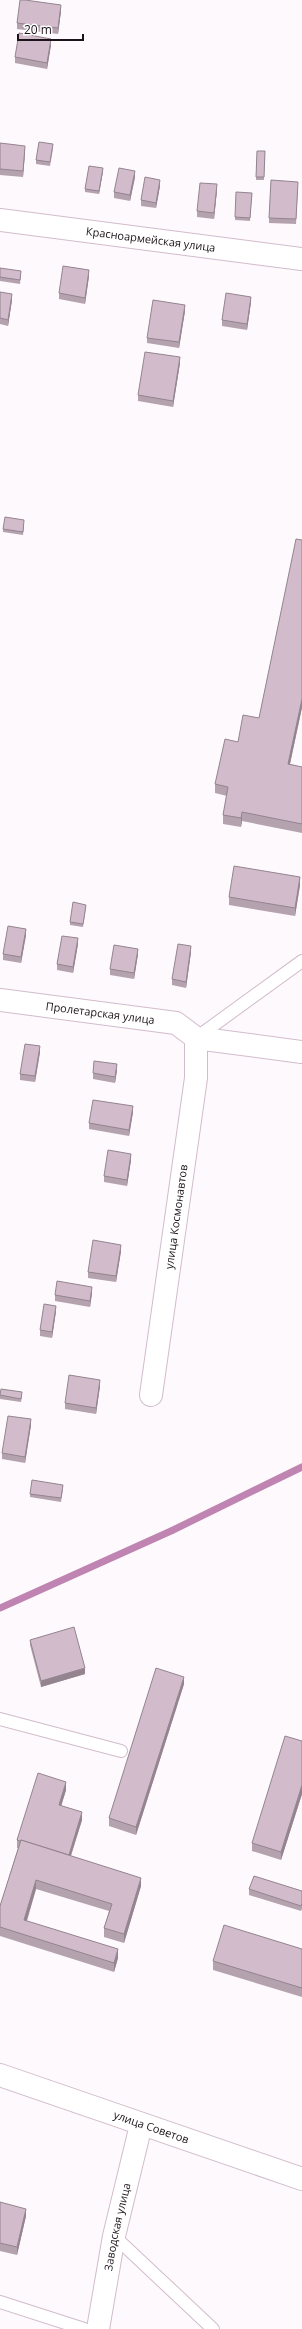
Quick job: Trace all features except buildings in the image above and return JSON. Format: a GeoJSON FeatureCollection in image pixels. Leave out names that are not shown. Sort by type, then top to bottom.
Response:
{"type":"FeatureCollection","features":[{"type":"Feature","properties":{"kind":"street","name":"Красноармейская улица"},"geometry":{"type":"LineString","coordinates":[[0,220],[302,259]]}},
{"type":"Feature","properties":{"kind":"street","name":"Пролетарская улица"},"geometry":{"type":"LineString","coordinates":[[0,1000],[176,1023],[196,1038]]}},
{"type":"Feature","properties":{"kind":"street"},"geometry":{"type":"LineString","coordinates":[[196,1038],[302,1052]]}},
{"type":"Feature","properties":{"kind":"street","name":"улица Космонавтов"},"geometry":{"type":"LineString","coordinates":[[151,1395],[196,1078],[196,1038]]}},
{"type":"Feature","properties":{"kind":"street","name":"улица Советов"},"geometry":{"type":"LineString","coordinates":[[0,2075],[141,2125],[302,2179]]}},
{"type":"Feature","properties":{"kind":"street","name":"Заводская улица"},"geometry":{"type":"LineString","coordinates":[[98,2329],[114,2236],[141,2125]]}},
{"type":"Feature","properties":{"kind":"lane"},"geometry":{"type":"LineString","coordinates":[[196,1038],[302,961]]}},
{"type":"Feature","properties":{"kind":"lane"},"geometry":{"type":"LineString","coordinates":[[0,1719],[121,1752]]}},
{"type":"Feature","properties":{"kind":"lane"},"geometry":{"type":"LineString","coordinates":[[114,2236],[213,2329]]}},
{"type":"Feature","properties":{"kind":"lane"},"geometry":{"type":"LineString","coordinates":[[0,2302],[84,2329]]}},
{"type":"Feature","properties":{"kind":"waterway"},"geometry":{"type":"LineString","coordinates":[[0,1608],[171,1531],[302,1467]]}}]}
